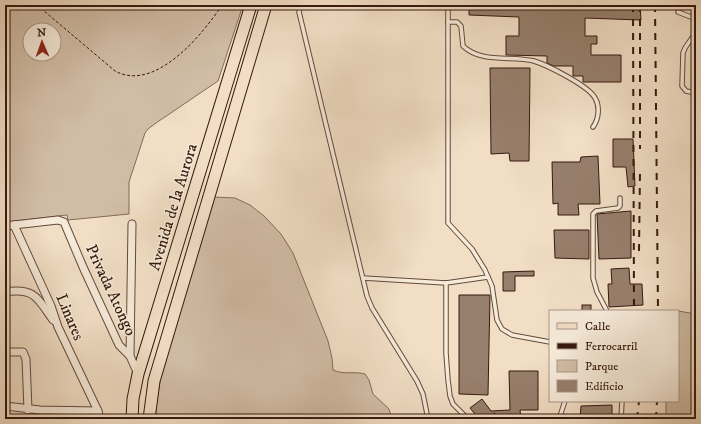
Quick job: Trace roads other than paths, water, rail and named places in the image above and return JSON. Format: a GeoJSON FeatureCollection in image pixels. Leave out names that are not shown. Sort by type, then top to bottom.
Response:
{"type":"FeatureCollection","features":[{"type":"Feature","properties":{"kind":"main road","name":"Avenida de la Aurora"},"geometry":{"type":"LineString","coordinates":[[132,419],[138,374],[251,5]]}},
{"type":"Feature","properties":{"kind":"main road","name":"Avenida de la Aurora"},"geometry":{"type":"LineString","coordinates":[[148,419],[154,380],[266,5]]}},
{"type":"Feature","properties":{"kind":"street","name":"Privada Atongo"},"geometry":{"type":"LineString","coordinates":[[14,225],[58,220],[64,222],[119,345],[130,356],[138,374]]}},
{"type":"Feature","properties":{"kind":"street"},"geometry":{"type":"LineString","coordinates":[[130,356],[132,224]]}},
{"type":"Feature","properties":{"kind":"street"},"geometry":{"type":"LineString","coordinates":[[5,226],[14,225]]}},
{"type":"Feature","properties":{"kind":"street","name":"Linares"},"geometry":{"type":"LineString","coordinates":[[14,225],[51,306],[58,327],[98,411],[100,419]]}},
{"type":"Feature","properties":{"kind":"street"},"geometry":{"type":"LineString","coordinates":[[5,292],[21,291],[32,294],[58,327]]}},
{"type":"Feature","properties":{"kind":"street"},"geometry":{"type":"LineString","coordinates":[[5,352],[23,352],[26,359],[28,410]]}},
{"type":"Feature","properties":{"kind":"street"},"geometry":{"type":"LineString","coordinates":[[5,406],[28,410],[98,411]]}},
{"type":"Feature","properties":{"kind":"lane"},"geometry":{"type":"LineString","coordinates":[[301,5],[299,12],[367,296],[372,308],[417,381],[423,394],[428,419]]}},
{"type":"Feature","properties":{"kind":"lane"},"geometry":{"type":"LineString","coordinates":[[448,5],[448,223],[472,249],[485,270],[492,290],[497,320],[502,329],[512,336],[549,342]]}},
{"type":"Feature","properties":{"kind":"lane"},"geometry":{"type":"LineString","coordinates":[[678,12],[696,19]]}},
{"type":"Feature","properties":{"kind":"lane"},"geometry":{"type":"LineString","coordinates":[[448,22],[457,22],[460,26],[463,46],[471,52],[492,58],[534,61],[558,72],[588,90],[595,98],[598,110],[596,122],[593,127]]}},
{"type":"Feature","properties":{"kind":"lane"},"geometry":{"type":"LineString","coordinates":[[696,32],[683,53],[682,86],[686,91],[696,93]]}},
{"type":"Feature","properties":{"kind":"lane"},"geometry":{"type":"LineString","coordinates":[[606,310],[597,292],[593,278],[593,214],[596,211],[618,208],[620,206],[620,198]]}},
{"type":"Feature","properties":{"kind":"lane"},"geometry":{"type":"LineString","coordinates":[[363,278],[446,282],[488,277]]}},
{"type":"Feature","properties":{"kind":"lane"},"geometry":{"type":"LineString","coordinates":[[446,282],[446,353],[450,396],[454,404],[468,419]]}},
{"type":"Feature","properties":{"kind":"lane"},"geometry":{"type":"LineString","coordinates":[[559,419],[565,402]]}},
{"type":"Feature","properties":{"kind":"lane"},"geometry":{"type":"LineString","coordinates":[[621,419],[622,402]]}},
{"type":"Feature","properties":{"kind":"railway"},"geometry":{"type":"LineString","coordinates":[[633,5],[634,310]]}},
{"type":"Feature","properties":{"kind":"railway"},"geometry":{"type":"LineString","coordinates":[[640,5],[640,149]]}},
{"type":"Feature","properties":{"kind":"railway"},"geometry":{"type":"LineString","coordinates":[[655,5],[658,310]]}},
{"type":"Feature","properties":{"kind":"railway"},"geometry":{"type":"LineString","coordinates":[[639,251],[640,171]]}},
{"type":"Feature","properties":{"kind":"railway"},"geometry":{"type":"LineString","coordinates":[[637,419],[639,402]]}},
{"type":"Feature","properties":{"kind":"railway"},"geometry":{"type":"LineString","coordinates":[[656,419],[657,402]]}}]}
